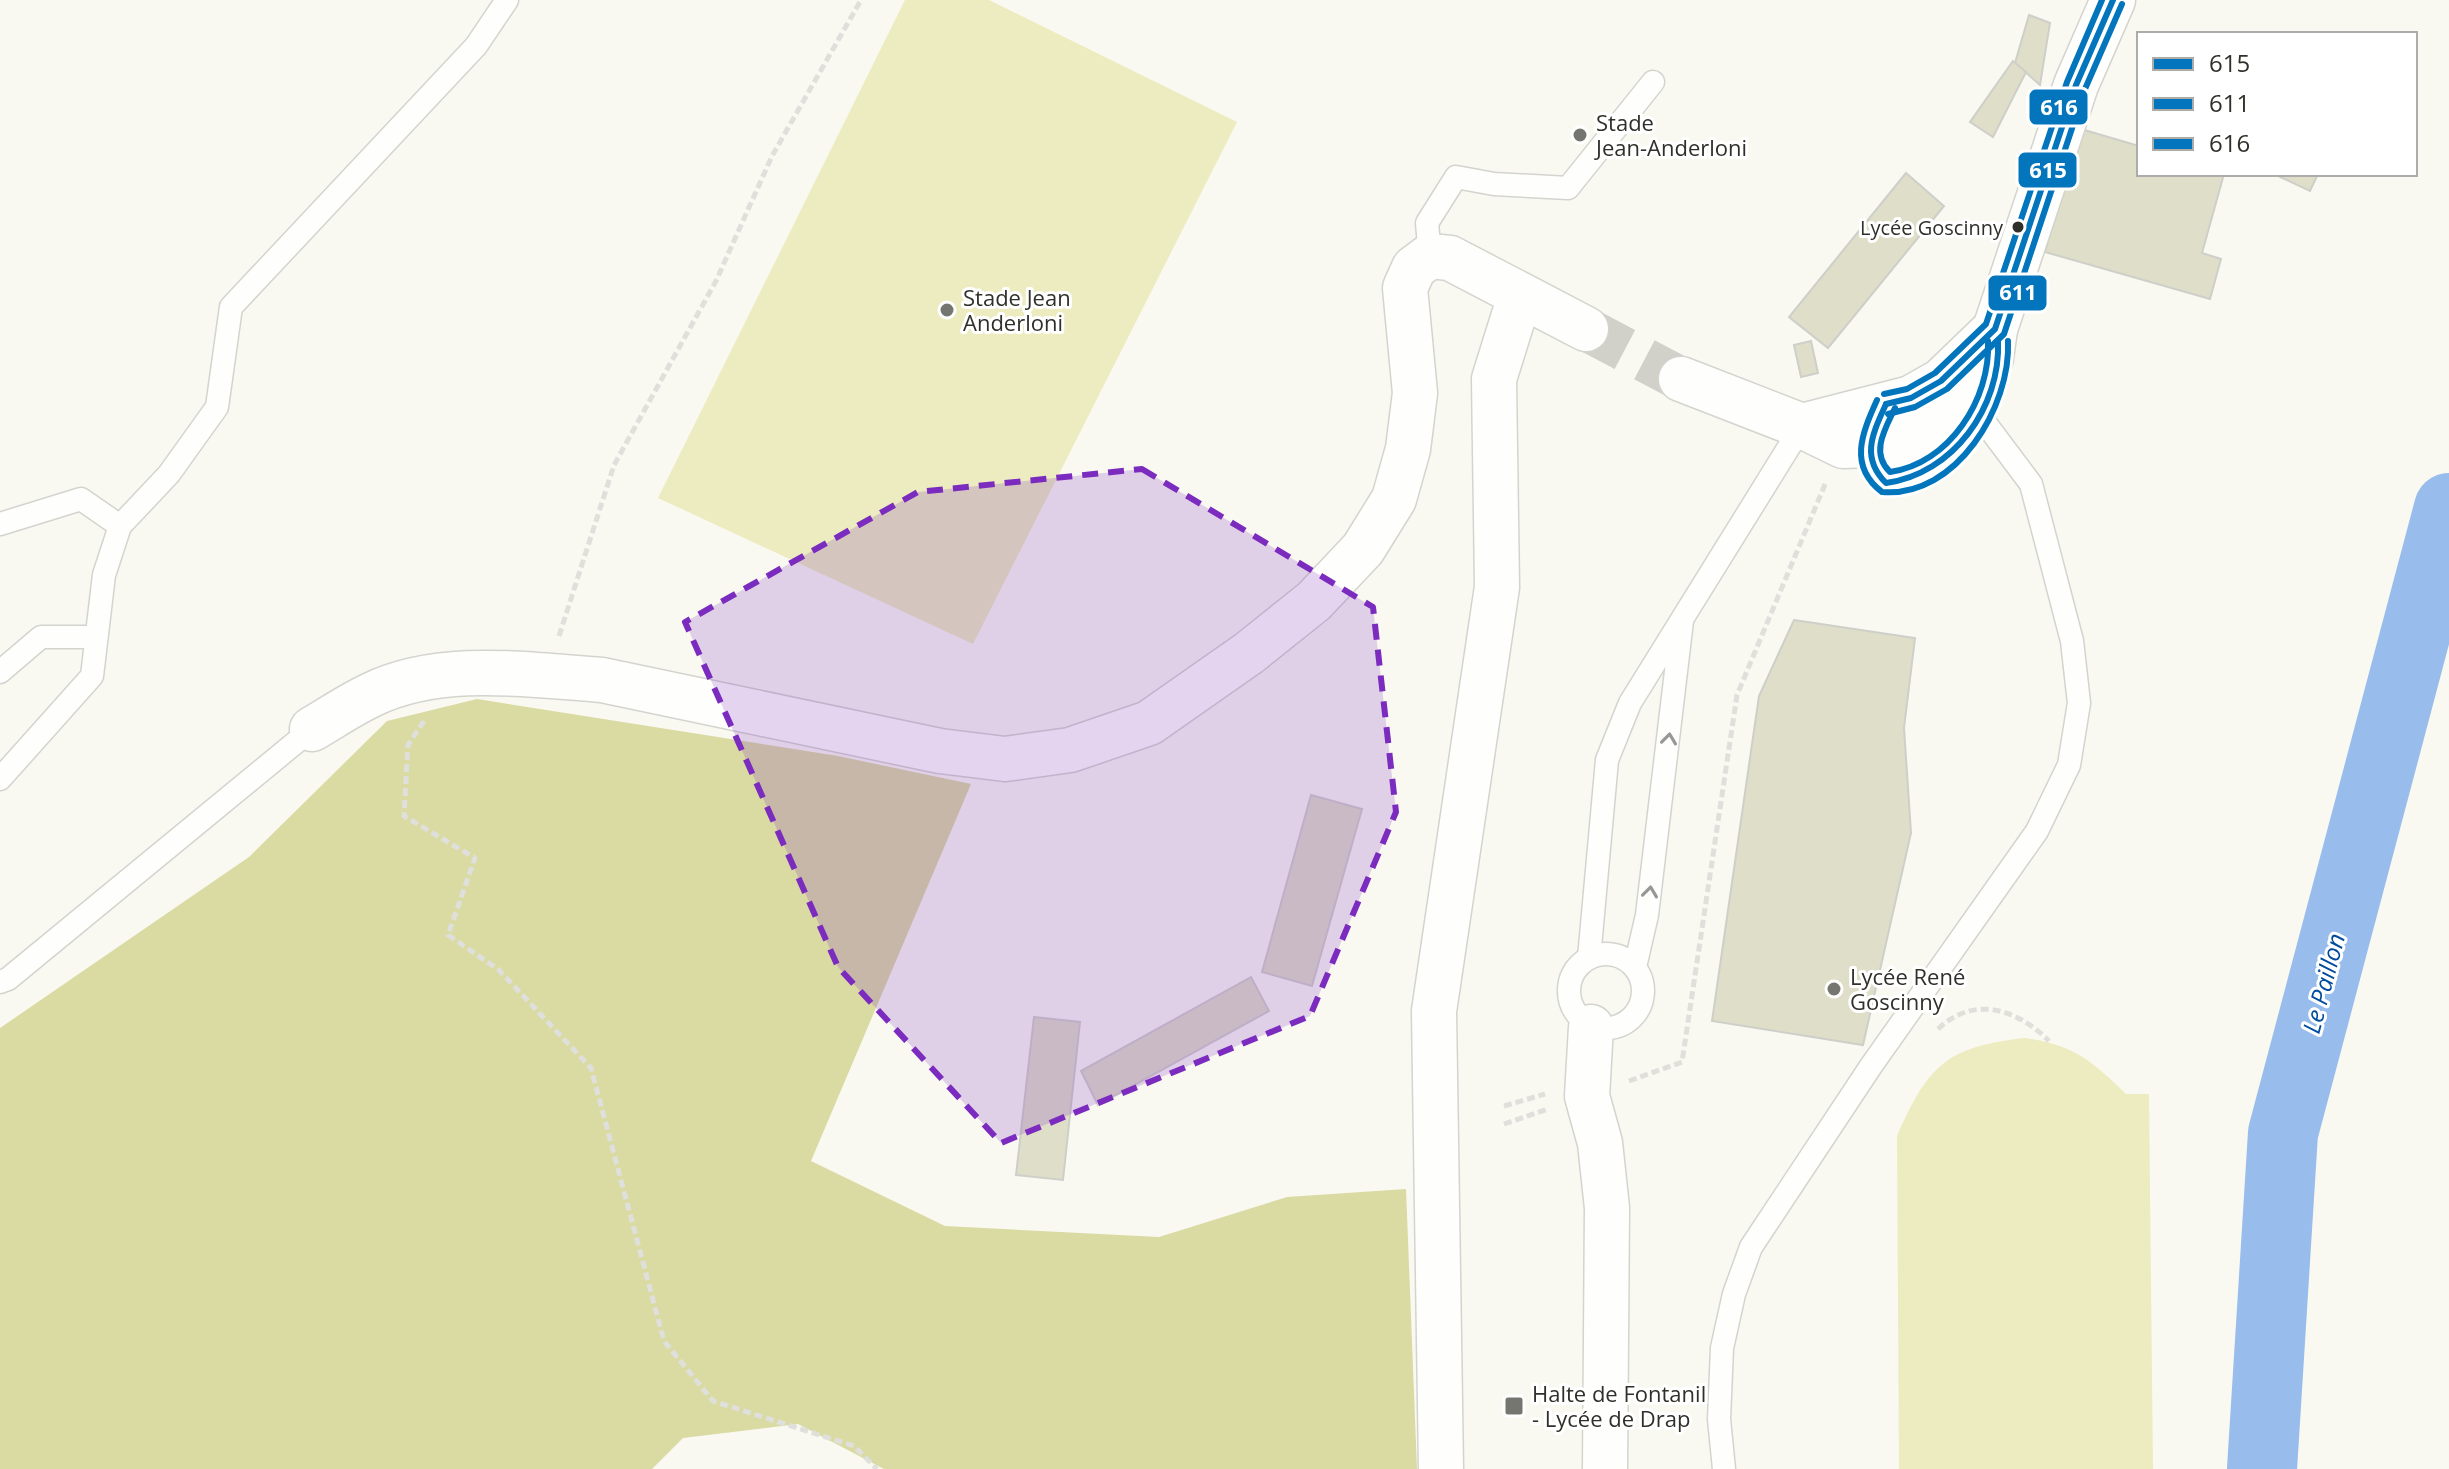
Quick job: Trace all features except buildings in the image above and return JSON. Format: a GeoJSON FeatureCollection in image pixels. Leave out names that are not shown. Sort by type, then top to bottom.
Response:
{"type":"FeatureCollection","features":[{"type":"Feature","properties":{"kind":"street"},"geometry":{"type":"LineString","coordinates":[[1681,379],[1802,426],[1843,446],[1893,444],[1949,419],[1977,392],[1991,358],[1995,329],[2076,85],[2113,0]]}},
{"type":"Feature","properties":{"kind":"street"},"geometry":{"type":"LineString","coordinates":[[312,729],[373,694],[446,674],[546,676],[602,680],[940,751],[1005,759],[1070,750],[1149,723],[1249,653],[1314,601],[1363,549],[1394,499],[1408,449],[1415,393],[1405,288],[1414,268],[1430,256],[1450,258],[1586,329]]}},
{"type":"Feature","properties":{"kind":"street"},"geometry":{"type":"LineString","coordinates":[[1441,1469],[1434,1011],[1497,587],[1494,379],[1520,296]]}},
{"type":"Feature","properties":{"kind":"street"},"geometry":{"type":"LineString","coordinates":[[1802,426],[1911,398],[1941,381],[1995,329]]}},
{"type":"Feature","properties":{"kind":"street"},"geometry":{"type":"LineString","coordinates":[[1591,1027],[1563,1099],[1600,1143],[1607,1208],[1605,1469]]}},
{"type":"Feature","properties":{"kind":"lane"},"geometry":{"type":"LineString","coordinates":[[0,779],[92,676],[94,637],[104,575],[120,526],[169,474],[217,407],[231,307],[476,46],[507,0]]}},
{"type":"Feature","properties":{"kind":"lane"},"geometry":{"type":"LineString","coordinates":[[1430,256],[1427,223],[1456,177],[1494,184],[1568,188],[1653,82]]}},
{"type":"Feature","properties":{"kind":"lane"},"geometry":{"type":"LineString","coordinates":[[1886,404],[1868,447],[1869,463],[1886,483],[1926,474],[1944,459],[1980,416],[1994,390],[2001,358],[1995,329]]}},
{"type":"Feature","properties":{"kind":"lane"},"geometry":{"type":"LineString","coordinates":[[1724,1469],[1719,1419],[1722,1348],[1734,1294],[1751,1247],[1871,1066],[2037,831],[2069,765],[2079,703],[2072,641],[2031,484],[1980,416]]}},
{"type":"Feature","properties":{"kind":"lane"},"geometry":{"type":"LineString","coordinates":[[1589,958],[1607,760],[1630,703],[1802,426]]}},
{"type":"Feature","properties":{"kind":"lane"},"geometry":{"type":"LineString","coordinates":[[0,524],[81,499],[120,526]]}},
{"type":"Feature","properties":{"kind":"lane"},"geometry":{"type":"LineString","coordinates":[[1635,967],[1613,954],[1589,958],[1579,965],[1568,987],[1573,1011],[1591,1027],[1616,1028],[1637,1014],[1644,990],[1635,967],[1647,915],[1682,616]]}},
{"type":"Feature","properties":{"kind":"lane"},"geometry":{"type":"LineString","coordinates":[[0,672],[41,637],[94,637]]}},
{"type":"Feature","properties":{"kind":"lane"},"geometry":{"type":"LineString","coordinates":[[0,982],[8,979],[174,846],[312,729]]}},
{"type":"Feature","properties":{"kind":"path"},"geometry":{"type":"LineString","coordinates":[[546,676],[614,465],[716,281],[772,156],[861,0]]}},
{"type":"Feature","properties":{"kind":"path"},"geometry":{"type":"LineString","coordinates":[[1504,1124],[1563,1099],[1682,1062],[1737,695],[1828,478]]}},
{"type":"Feature","properties":{"kind":"path"},"geometry":{"type":"LineString","coordinates":[[457,674],[408,745],[404,816],[475,858],[448,935],[499,970],[591,1068],[664,1341],[713,1401],[854,1446],[877,1469]]}},
{"type":"Feature","properties":{"kind":"path"},"geometry":{"type":"LineString","coordinates":[[1933,1034],[1941,1025],[1967,1013],[1992,1008],[2016,1014],[2049,1041]]}},
{"type":"Feature","properties":{"kind":"path"},"geometry":{"type":"LineString","coordinates":[[1504,1106],[1563,1099]]}},
{"type":"Feature","properties":{"kind":"highlighted area"},"geometry":{"type":"Polygon","coordinates":[[[1142,469],[1373,607],[1396,812],[1310,1016],[1001,1143],[838,967],[685,622],[918,492],[1142,469]]]}},
{"type":"Feature","properties":{"kind":"green space","name":"Stade Jean Anderloni"},"geometry":{"type":"Polygon","coordinates":[[[905,0],[989,0],[1237,122],[973,644],[658,498],[905,0]]]}},
{"type":"Feature","properties":{"kind":"green space"},"geometry":{"type":"Polygon","coordinates":[[[477,699],[838,756],[971,784],[811,1161],[945,1226],[1159,1237],[1287,1197],[1406,1189],[1417,1469],[884,1469],[798,1424],[683,1438],[652,1469],[0,1469],[0,1028],[249,857],[387,721],[477,699]]]}},
{"type":"Feature","properties":{"kind":"green space"},"geometry":{"type":"Polygon","coordinates":[[[2025,1038],[2057,1045],[2081,1056],[2126,1094],[2149,1094],[2153,1469],[1899,1469],[1897,1136],[1920,1092],[1944,1063],[1977,1047],[2025,1038]]]}},
{"type":"Feature","properties":{"kind":"waterway","name":"Le Paillon"},"geometry":{"type":"LineString","coordinates":[[2262,1469],[2283,1133],[2449,508]]}},
{"type":"Feature","properties":{"kind":"tunnel"},"geometry":{"type":"LineString","coordinates":[[1586,329],[1681,379]]}},
{"type":"Feature","properties":{"kind":"transit line","name":"616"},"geometry":{"type":"LineString","coordinates":[[1884,394],[1907,389],[1935,373],[1986,324],[2067,82],[2102,0]]}},
{"type":"Feature","properties":{"kind":"transit line","name":"615"},"geometry":{"type":"LineString","coordinates":[[1886,404],[1911,398],[1941,381],[1995,329],[2076,85],[2113,0]]}},
{"type":"Feature","properties":{"kind":"transit line","name":"611"},"geometry":{"type":"LineString","coordinates":[[1888,414],[1915,407],[1947,389],[2004,334],[2085,89],[2122,4]]}},
{"type":"Feature","properties":{"kind":"transit line","name":"616"},"geometry":{"type":"LineString","coordinates":[[1895,408],[1880,449],[1884,465],[1890,472],[1931,456],[1962,425],[1982,385],[1988,341]]}},
{"type":"Feature","properties":{"kind":"transit line","name":"615"},"geometry":{"type":"LineString","coordinates":[[1886,404],[1871,445],[1873,464],[1886,483],[1910,477],[1932,466],[1952,452],[1968,433],[1982,413],[1991,390],[1997,366],[1998,341]]}},
{"type":"Feature","properties":{"kind":"transit line","name":"611"},"geometry":{"type":"LineString","coordinates":[[1877,400],[1861,449],[1865,471],[1871,482],[1882,492],[1909,490],[1934,480],[1956,464],[1989,419],[2007,366],[2008,341]]}},
{"type":"Feature","properties":{"kind":"place","name":"Stade Jean-Anderloni"},"geometry":{"type":"Point","coordinates":[1580,135]}},
{"type":"Feature","properties":{"kind":"place","name":"Lycée Goscinny"},"geometry":{"type":"Point","coordinates":[2018,227]}},
{"type":"Feature","properties":{"kind":"place","name":"Stade Jean Anderloni"},"geometry":{"type":"Point","coordinates":[947,310]}},
{"type":"Feature","properties":{"kind":"place","name":"Lycée René Goscinny"},"geometry":{"type":"Point","coordinates":[1834,989]}},
{"type":"Feature","properties":{"kind":"place","name":"Halte de Fontanil - Lycée de Drap"},"geometry":{"type":"Point","coordinates":[1514,1406]}}]}
